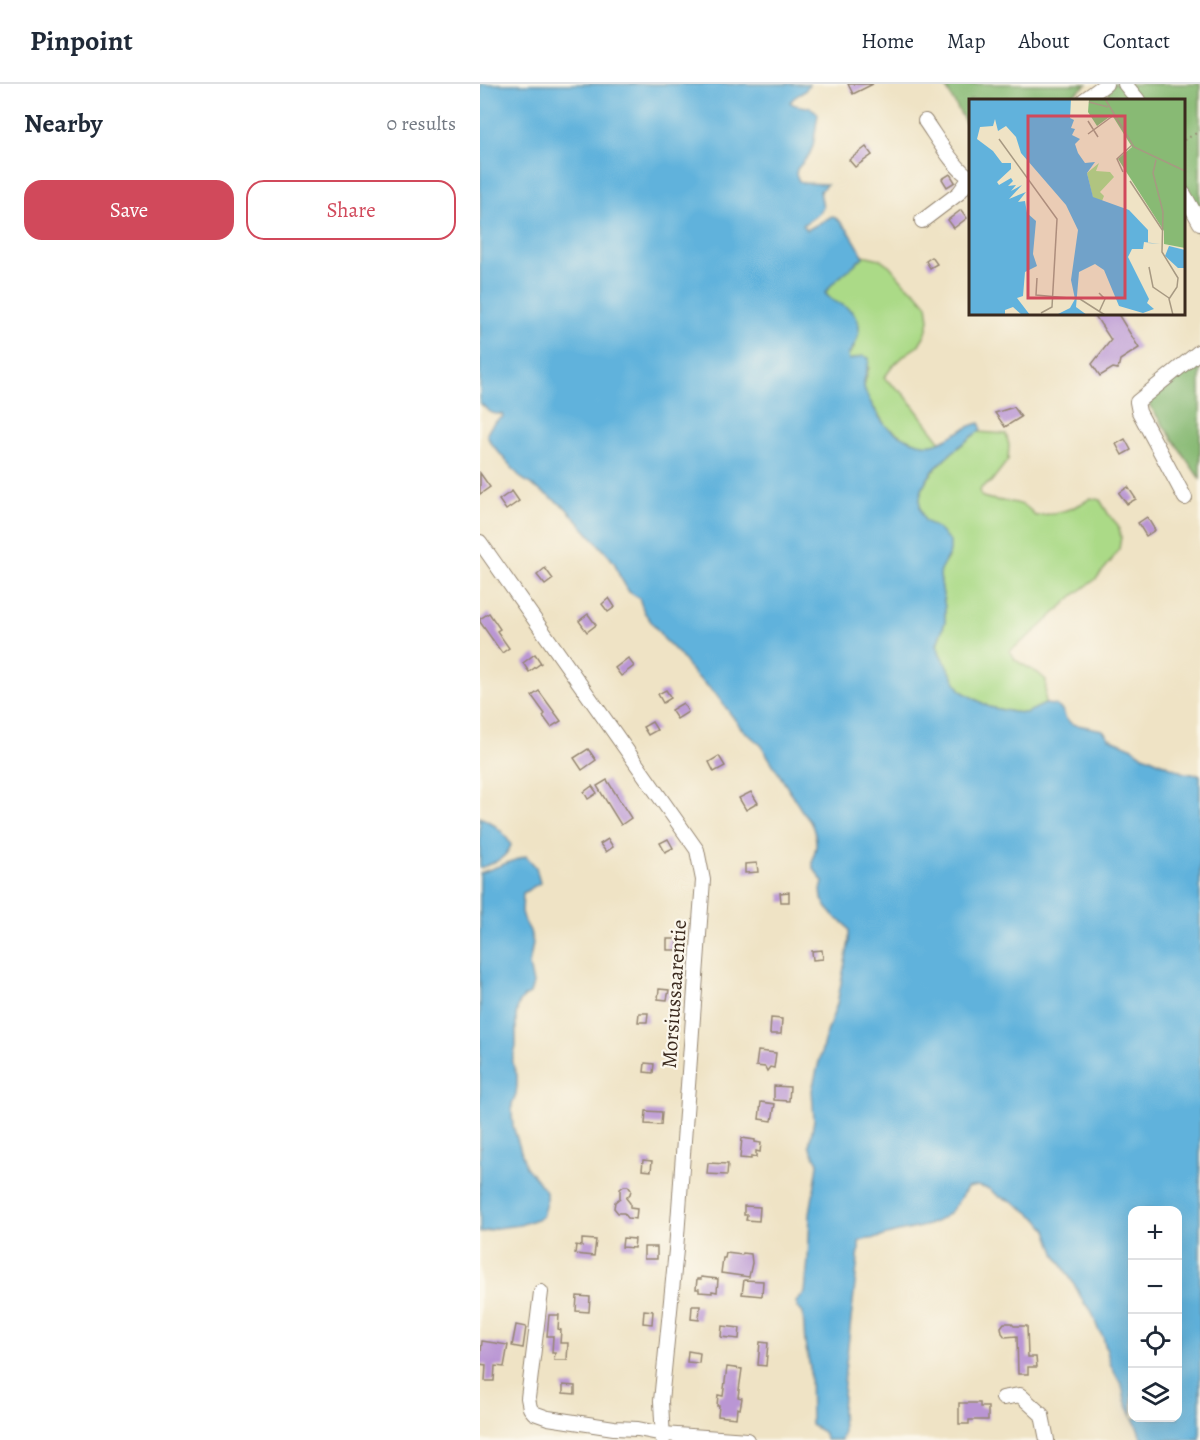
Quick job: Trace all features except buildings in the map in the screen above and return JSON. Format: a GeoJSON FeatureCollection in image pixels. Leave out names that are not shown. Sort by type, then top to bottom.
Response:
{"type":"FeatureCollection","features":[{"type":"Feature","properties":{"kind":"street"},"geometry":{"type":"LineString","coordinates":[[1085,99],[1106,84]]}},
{"type":"Feature","properties":{"kind":"street"},"geometry":{"type":"LineString","coordinates":[[1125,84],[1137,99]]}},
{"type":"Feature","properties":{"kind":"street"},"geometry":{"type":"LineString","coordinates":[[925,121],[964,175],[969,177]]}},
{"type":"Feature","properties":{"kind":"street"},"geometry":{"type":"LineString","coordinates":[[922,221],[959,193],[969,178]]}},
{"type":"Feature","properties":{"kind":"street"},"geometry":{"type":"LineString","coordinates":[[1185,196],[1200,224]]}},
{"type":"Feature","properties":{"kind":"street"},"geometry":{"type":"LineString","coordinates":[[1185,498],[1139,412],[1137,402],[1200,351]]}},
{"type":"Feature","properties":{"kind":"street","name":"Morsiussaarentie"},"geometry":{"type":"LineString","coordinates":[[480,542],[697,850],[701,868],[703,880],[689,1084],[661,1401],[663,1437]]}},
{"type":"Feature","properties":{"kind":"street"},"geometry":{"type":"LineString","coordinates":[[541,1292],[528,1398],[530,1408],[534,1413],[548,1418],[591,1425],[638,1429],[663,1437],[747,1440]]}},
{"type":"Feature","properties":{"kind":"street"},"geometry":{"type":"LineString","coordinates":[[1003,1398],[1020,1395],[1042,1416],[1047,1440]]}},
{"type":"Feature","properties":{"kind":"path"},"geometry":{"type":"LineString","coordinates":[[1185,139],[1200,131]]}},
{"type":"Feature","properties":{"kind":"green space"},"geometry":{"type":"Polygon","coordinates":[[[944,84],[1087,84],[1067,99],[969,99],[969,129],[944,84]]]}},
{"type":"Feature","properties":{"kind":"green space"},"geometry":{"type":"Polygon","coordinates":[[[1103,84],[1200,84],[1200,235],[1185,211],[1185,99],[1112,99],[1103,84]]]}},
{"type":"Feature","properties":{"kind":"green space"},"geometry":{"type":"Polygon","coordinates":[[[863,255],[880,259],[890,266],[927,305],[929,320],[926,333],[918,346],[892,367],[884,378],[904,394],[941,442],[929,445],[920,444],[903,437],[885,425],[867,397],[864,386],[869,367],[855,358],[849,361],[848,355],[854,348],[843,305],[832,301],[825,293],[863,255]]]}},
{"type":"Feature","properties":{"kind":"green space"},"geometry":{"type":"Polygon","coordinates":[[[1200,361],[1200,479],[1148,403],[1200,361]]]}},
{"type":"Feature","properties":{"kind":"green space"},"geometry":{"type":"Polygon","coordinates":[[[978,432],[1006,434],[1009,445],[1008,460],[991,482],[982,487],[981,496],[1017,503],[1030,510],[1035,516],[1064,511],[1091,498],[1100,500],[1118,525],[1121,537],[1119,549],[1096,579],[1010,651],[1015,660],[1046,680],[1045,704],[1026,714],[989,707],[961,691],[940,654],[937,644],[945,622],[941,568],[948,557],[924,520],[920,508],[920,497],[924,486],[939,465],[978,432]]]}},
{"type":"Feature","properties":{"kind":"water"},"geometry":{"type":"Polygon","coordinates":[[[480,84],[809,84],[790,102],[797,106],[811,108],[818,114],[813,146],[796,174],[799,181],[803,183],[827,184],[820,191],[823,208],[803,225],[807,230],[832,216],[846,228],[863,255],[825,293],[856,316],[859,329],[856,342],[848,355],[849,360],[863,356],[869,358],[864,383],[865,390],[886,426],[902,436],[922,444],[933,444],[980,423],[981,429],[931,473],[921,495],[920,507],[925,521],[937,528],[950,541],[950,552],[941,568],[940,576],[945,622],[937,644],[940,654],[961,691],[989,707],[1026,713],[1045,704],[1055,705],[1062,710],[1066,719],[1072,724],[1103,730],[1109,738],[1139,753],[1184,773],[1200,775],[1200,1440],[1143,1440],[1135,1422],[1182,1422],[1182,1206],[1128,1206],[1128,1407],[1122,1386],[1111,1366],[1103,1337],[1091,1310],[1084,1303],[1056,1256],[1047,1230],[1038,1219],[1012,1201],[1000,1197],[989,1189],[977,1186],[967,1188],[951,1211],[936,1222],[859,1242],[845,1372],[841,1440],[826,1440],[823,1432],[811,1425],[810,1367],[805,1344],[803,1313],[796,1302],[805,1293],[810,1213],[818,1163],[809,1146],[814,1120],[812,1090],[824,1041],[837,1004],[849,942],[849,930],[827,908],[822,899],[823,882],[813,866],[816,836],[813,827],[761,745],[741,728],[715,693],[694,674],[664,639],[644,612],[639,598],[629,592],[610,557],[565,507],[521,478],[490,442],[488,431],[497,420],[503,417],[502,414],[490,412],[480,403],[480,84]]]}},
{"type":"Feature","properties":{"kind":"water"},"geometry":{"type":"Polygon","coordinates":[[[480,817],[498,828],[511,845],[503,857],[480,868],[480,817]]]}},
{"type":"Feature","properties":{"kind":"water"},"geometry":{"type":"Polygon","coordinates":[[[526,856],[536,867],[540,883],[523,893],[522,912],[533,943],[529,965],[533,984],[530,994],[524,997],[518,1005],[516,1016],[516,1047],[512,1062],[517,1075],[517,1086],[512,1114],[513,1126],[526,1167],[546,1191],[546,1203],[542,1217],[520,1225],[480,1233],[480,873],[526,856]]]}}]}
